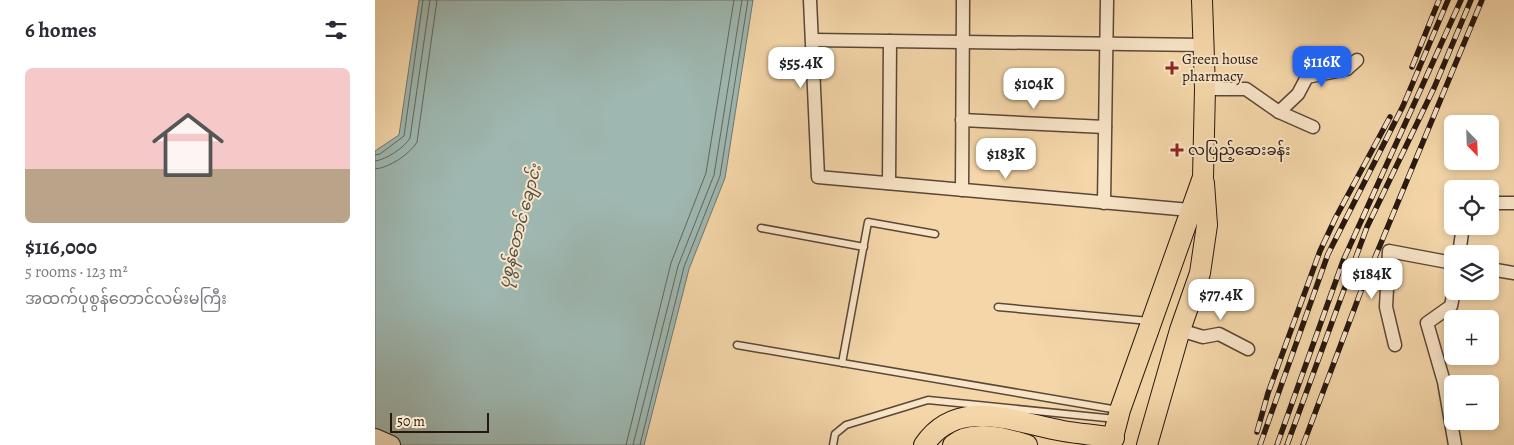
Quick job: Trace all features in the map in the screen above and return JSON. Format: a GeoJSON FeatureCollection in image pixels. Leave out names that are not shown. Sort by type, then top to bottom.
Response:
{"type":"FeatureCollection","features":[{"type":"Feature","properties":{"kind":"main road"},"geometry":{"type":"LineString","coordinates":[[1147,445],[1180,330],[1200,273],[1207,225],[1203,177],[1205,89],[1202,0]]}},
{"type":"Feature","properties":{"kind":"main road"},"geometry":{"type":"LineString","coordinates":[[924,445],[937,430],[951,421],[984,415],[1015,420],[1064,432],[1116,428],[1203,177]]}},
{"type":"Feature","properties":{"kind":"main road"},"geometry":{"type":"LineString","coordinates":[[953,445],[973,436],[997,437],[1027,445]]}},
{"type":"Feature","properties":{"kind":"main road"},"geometry":{"type":"LineString","coordinates":[[375,438],[391,445]]}},
{"type":"Feature","properties":{"kind":"street"},"geometry":{"type":"LineString","coordinates":[[810,0],[819,177],[1190,210]]}},
{"type":"Feature","properties":{"kind":"street"},"geometry":{"type":"LineString","coordinates":[[962,190],[963,0]]}},
{"type":"Feature","properties":{"kind":"street"},"geometry":{"type":"LineString","coordinates":[[1104,203],[1107,0]]}},
{"type":"Feature","properties":{"kind":"street"},"geometry":{"type":"LineString","coordinates":[[813,40],[1203,45]]}},
{"type":"Feature","properties":{"kind":"street"},"geometry":{"type":"LineString","coordinates":[[889,183],[890,41]]}},
{"type":"Feature","properties":{"kind":"street"},"geometry":{"type":"LineString","coordinates":[[1279,112],[1298,94],[1307,77],[1347,69],[1357,60]]}},
{"type":"Feature","properties":{"kind":"street"},"geometry":{"type":"LineString","coordinates":[[1205,89],[1246,88],[1279,112],[1313,126]]}},
{"type":"Feature","properties":{"kind":"street"},"geometry":{"type":"LineString","coordinates":[[962,120],[1105,127]]}},
{"type":"Feature","properties":{"kind":"street"},"geometry":{"type":"LineString","coordinates":[[1499,203],[1514,203]]}},
{"type":"Feature","properties":{"kind":"street"},"geometry":{"type":"LineString","coordinates":[[1395,345],[1385,307],[1389,251],[1444,261]]}},
{"type":"Feature","properties":{"kind":"street"},"geometry":{"type":"LineString","coordinates":[[1499,270],[1514,273]]}},
{"type":"Feature","properties":{"kind":"street"},"geometry":{"type":"LineString","coordinates":[[1452,300],[1451,306],[1427,322],[1443,382],[1455,445]]}},
{"type":"Feature","properties":{"kind":"street"},"geometry":{"type":"LineString","coordinates":[[1180,330],[1203,337],[1219,334],[1249,349]]}},
{"type":"Feature","properties":{"kind":"lane"},"geometry":{"type":"LineString","coordinates":[[842,363],[868,222],[935,234]]}},
{"type":"Feature","properties":{"kind":"lane"},"geometry":{"type":"LineString","coordinates":[[761,228],[864,246]]}},
{"type":"Feature","properties":{"kind":"lane"},"geometry":{"type":"LineString","coordinates":[[998,307],[1154,322]]}},
{"type":"Feature","properties":{"kind":"lane"},"geometry":{"type":"LineString","coordinates":[[737,345],[842,363],[1116,428]]}},
{"type":"Feature","properties":{"kind":"lane"},"geometry":{"type":"LineString","coordinates":[[833,445],[835,434],[846,425],[929,400],[1116,428]]}},
{"type":"Feature","properties":{"kind":"water","name":"ပုစွန်တောင် ချောင်း"},"geometry":{"type":"Polygon","coordinates":[[[419,0],[753,0],[725,178],[689,269],[644,445],[375,445],[375,151],[399,135],[419,0]]]}},
{"type":"Feature","properties":{"kind":"railway"},"geometry":{"type":"LineString","coordinates":[[1412,67],[1439,0]]}},
{"type":"Feature","properties":{"kind":"railway"},"geometry":{"type":"LineString","coordinates":[[1260,445],[1328,254],[1403,106],[1448,0]]}},
{"type":"Feature","properties":{"kind":"railway"},"geometry":{"type":"LineString","coordinates":[[1277,445],[1343,261],[1461,0]]}},
{"type":"Feature","properties":{"kind":"railway"},"geometry":{"type":"LineString","coordinates":[[1287,445],[1367,227],[1434,88],[1471,0]]}},
{"type":"Feature","properties":{"kind":"railway"},"geometry":{"type":"LineString","coordinates":[[1303,445],[1361,291],[1482,0]]}},
{"type":"Feature","properties":{"kind":"railway"},"geometry":{"type":"LineString","coordinates":[[1257,432],[1268,393],[1320,251],[1336,217],[1390,117]]}},
{"type":"Feature","properties":{"kind":"place","name":"Green house pharmacy"},"geometry":{"type":"Point","coordinates":[1172,68]}},
{"type":"Feature","properties":{"kind":"place","name":"လပြည့်ဆေးခန်း"},"geometry":{"type":"Point","coordinates":[1177,150]}}]}
